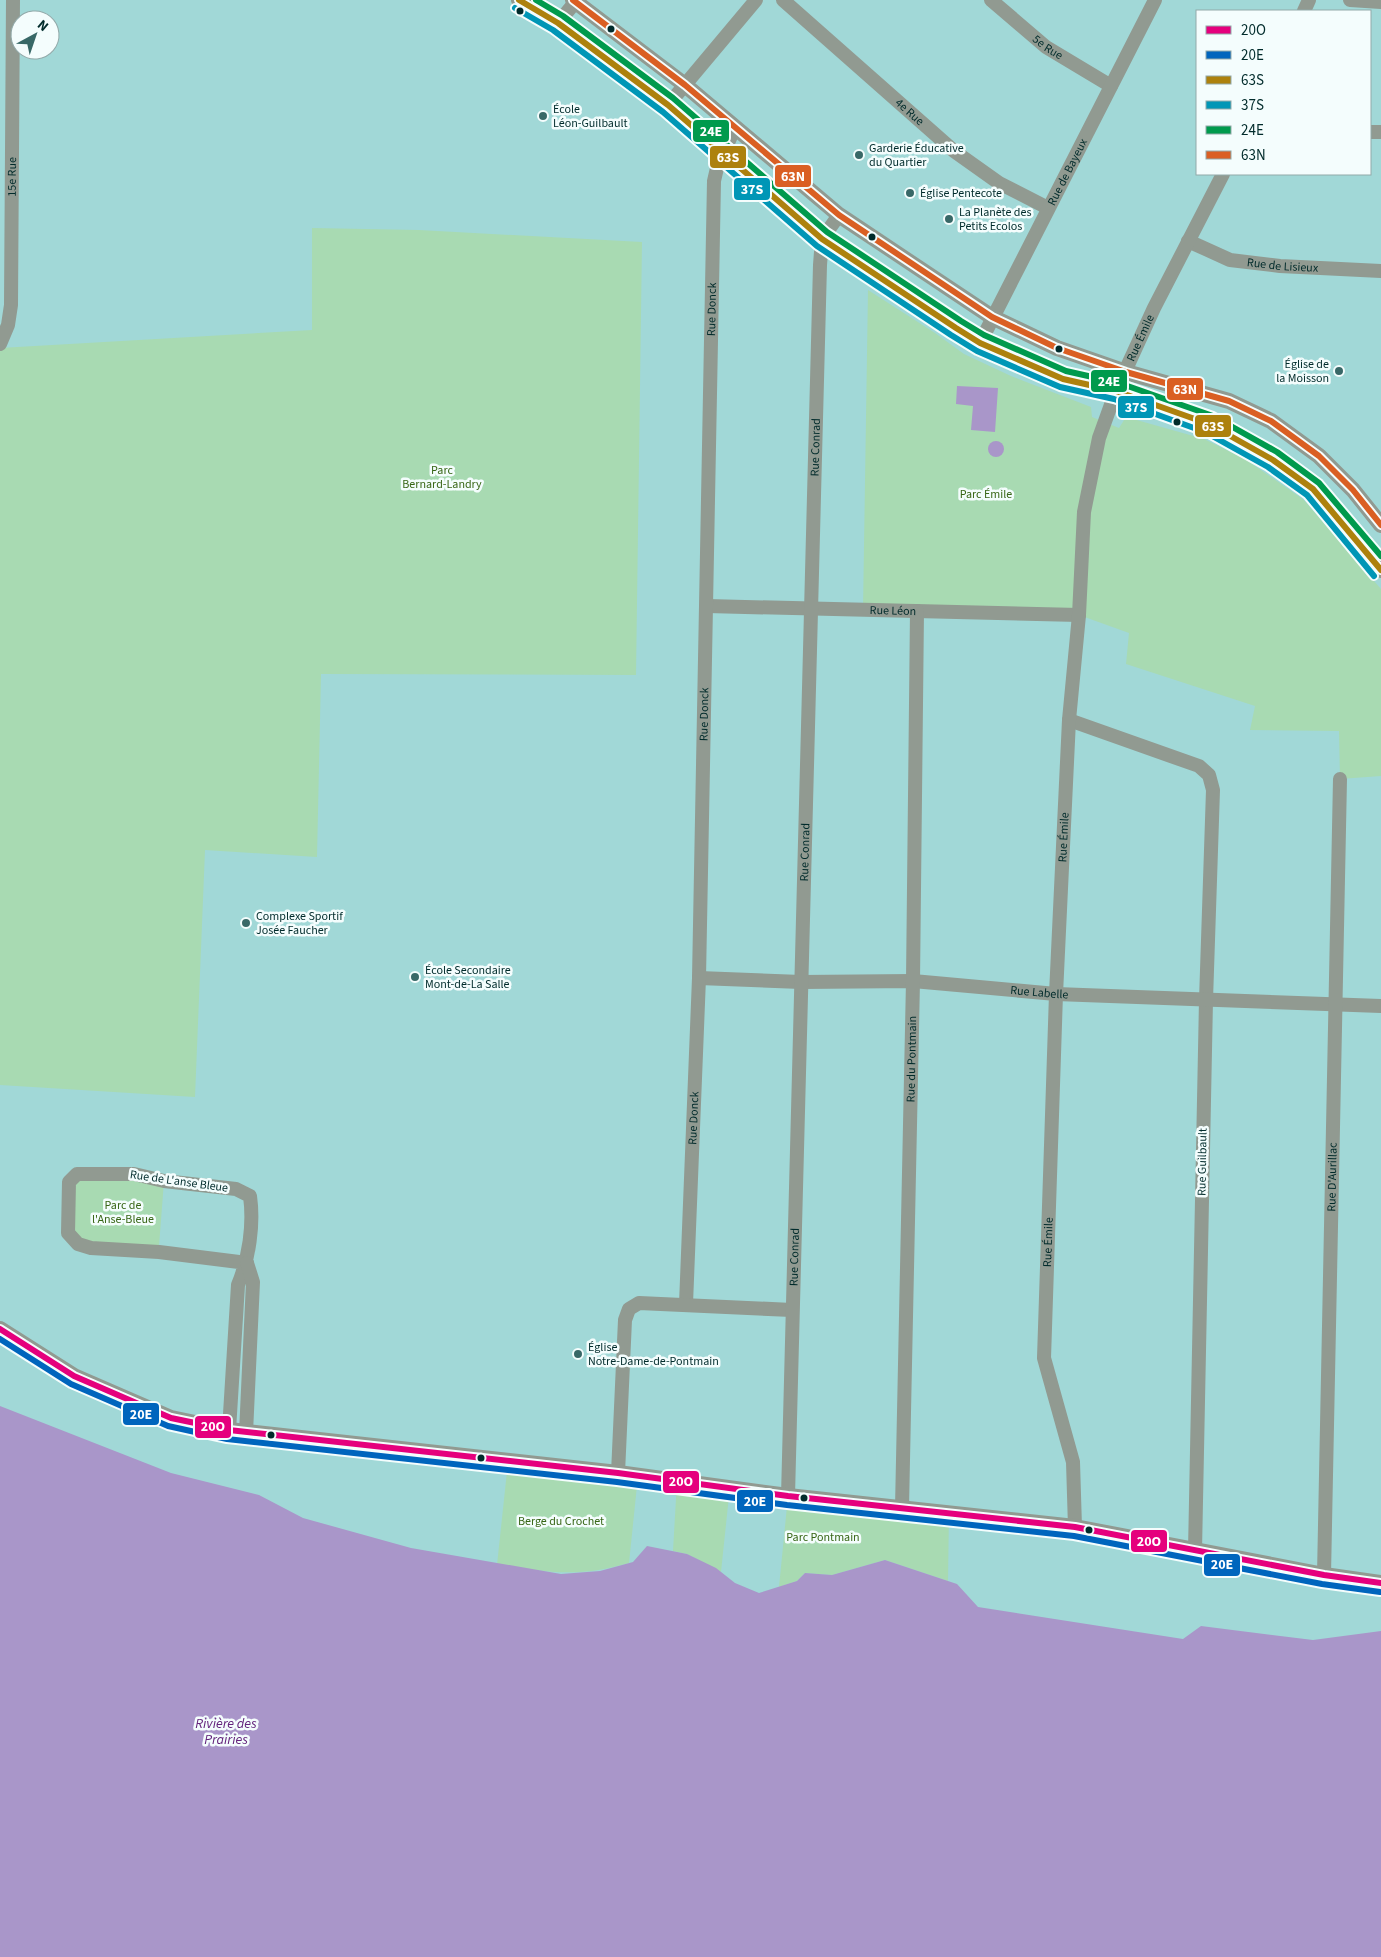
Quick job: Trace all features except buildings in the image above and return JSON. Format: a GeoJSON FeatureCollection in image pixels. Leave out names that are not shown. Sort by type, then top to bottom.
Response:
{"type":"FeatureCollection","features":[{"type":"Feature","properties":{"kind":"street"},"geometry":{"type":"LineString","coordinates":[[519,0],[558,23],[668,105],[822,239],[980,343],[1063,380],[1116,391],[1209,424],[1273,460],[1313,489],[1381,570]]}},
{"type":"Feature","properties":{"kind":"street"},"geometry":{"type":"LineString","coordinates":[[558,23],[575,0],[685,85],[839,215],[992,317],[1057,348],[1126,372],[1229,401],[1271,421],[1295,436],[1319,456],[1353,490],[1381,524]]}},
{"type":"Feature","properties":{"kind":"street"},"geometry":{"type":"LineString","coordinates":[[668,105],[756,0]]}},
{"type":"Feature","properties":{"kind":"street","name":"4e Rue"},"geometry":{"type":"LineString","coordinates":[[783,0],[954,151],[998,183],[1048,208]]}},
{"type":"Feature","properties":{"kind":"street","name":"5e Rue"},"geometry":{"type":"LineString","coordinates":[[991,0],[1046,47],[1111,86]]}},
{"type":"Feature","properties":{"kind":"street","name":"Rue de Bayeux"},"geometry":{"type":"LineString","coordinates":[[980,343],[1155,0]]}},
{"type":"Feature","properties":{"kind":"street"},"geometry":{"type":"LineString","coordinates":[[1350,0],[1381,2]]}},
{"type":"Feature","properties":{"kind":"street","name":"15e Rue"},"geometry":{"type":"LineString","coordinates":[[0,344],[8,325],[10,305],[11,3]]}},
{"type":"Feature","properties":{"kind":"street","name":"Rue Donck"},"geometry":{"type":"LineString","coordinates":[[686,1304],[699,978],[714,181],[723,152],[735,127]]}},
{"type":"Feature","properties":{"kind":"street","name":"Rue Émile"},"geometry":{"type":"LineString","coordinates":[[1075,1527],[1073,1462],[1044,1358],[1056,994],[1069,720],[1079,615],[1084,512],[1099,438],[1116,391],[1154,308],[1222,175]]}},
{"type":"Feature","properties":{"kind":"street"},"geometry":{"type":"LineString","coordinates":[[822,239],[839,215]]}},
{"type":"Feature","properties":{"kind":"street","name":"Rue Conrad"},"geometry":{"type":"LineString","coordinates":[[788,1496],[822,239]]}},
{"type":"Feature","properties":{"kind":"street","name":"Rue de Lisieux"},"geometry":{"type":"LineString","coordinates":[[1188,241],[1230,260],[1280,266],[1381,271]]}},
{"type":"Feature","properties":{"kind":"street","name":"Rue Léon"},"geometry":{"type":"LineString","coordinates":[[707,606],[1079,615]]}},
{"type":"Feature","properties":{"kind":"street","name":"Rue du Pontmain"},"geometry":{"type":"LineString","coordinates":[[902,1508],[913,982],[917,611]]}},
{"type":"Feature","properties":{"kind":"street","name":"Rue Guilbault"},"geometry":{"type":"LineString","coordinates":[[1069,720],[1199,766],[1209,775],[1213,790],[1206,1000],[1195,1551]]}},
{"type":"Feature","properties":{"kind":"street","name":"Rue D'Aurillac"},"geometry":{"type":"LineString","coordinates":[[1324,1575],[1337,1004],[1340,779]]}},
{"type":"Feature","properties":{"kind":"street","name":"Rue Labelle"},"geometry":{"type":"LineString","coordinates":[[699,978],[801,982],[913,982],[1056,994],[1381,1006]]}},
{"type":"Feature","properties":{"kind":"street","name":"Rue de L'anse Bleue"},"geometry":{"type":"LineString","coordinates":[[229,1430],[238,1284],[247,1263],[252,1210],[250,1196],[236,1189],[164,1181],[134,1174],[77,1174],[69,1182],[68,1233],[78,1244],[90,1248],[159,1252],[247,1263]]}},
{"type":"Feature","properties":{"kind":"street","name":"Rue de L'anse Bleue"},"geometry":{"type":"LineString","coordinates":[[246,1433],[253,1282],[247,1263]]}},
{"type":"Feature","properties":{"kind":"street"},"geometry":{"type":"LineString","coordinates":[[618,1473],[625,1320],[629,1309],[639,1303],[792,1310]]}},
{"type":"Feature","properties":{"kind":"street"},"geometry":{"type":"LineString","coordinates":[[0,1329],[74,1376],[171,1418],[229,1430],[618,1473],[788,1496],[1075,1527],[1324,1575],[1381,1583]]}},
{"type":"Feature","properties":{"kind":"green space","name":"Parc Bernard-Landry"},"geometry":{"type":"Polygon","coordinates":[[[312,228],[419,230],[642,242],[636,675],[321,674],[317,857],[205,850],[195,1097],[0,1085],[0,348],[312,330],[312,228]]]}},
{"type":"Feature","properties":{"kind":"green space","name":"Parc Émile"},"geometry":{"type":"Polygon","coordinates":[[[868,290],[964,354],[1011,376],[1091,407],[1092,417],[1119,428],[1126,417],[1204,439],[1245,459],[1304,500],[1381,589],[1381,776],[1340,779],[1339,731],[1250,730],[1255,706],[1126,664],[1129,633],[1079,615],[863,610],[868,290]]]}},
{"type":"Feature","properties":{"kind":"green space","name":"Parc de l'Anse-Bleue"},"geometry":{"type":"Polygon","coordinates":[[[77,1174],[164,1181],[159,1246],[91,1248],[68,1233],[77,1174]]]}},
{"type":"Feature","properties":{"kind":"green space","name":"Berge du Crochet"},"geometry":{"type":"Polygon","coordinates":[[[508,1462],[638,1476],[629,1563],[594,1571],[578,1572],[548,1571],[497,1565],[508,1462]]]}},
{"type":"Feature","properties":{"kind":"green space"},"geometry":{"type":"Polygon","coordinates":[[[677,1481],[729,1496],[721,1572],[687,1554],[673,1551],[677,1481]]]}},
{"type":"Feature","properties":{"kind":"green space","name":"Parc Pontmain"},"geometry":{"type":"Polygon","coordinates":[[[788,1496],[949,1513],[948,1581],[885,1560],[832,1575],[805,1573],[797,1581],[779,1587],[788,1496]]]}},
{"type":"Feature","properties":{"kind":"water"},"geometry":{"type":"Polygon","coordinates":[[[957,386],[998,388],[995,432],[971,430],[973,406],[956,404],[957,386]]]}},
{"type":"Feature","properties":{"kind":"water"},"geometry":{"type":"Polygon","coordinates":[[[996,441],[1002,443],[1004,449],[1002,455],[996,457],[990,455],[988,449],[990,443],[996,441]]]}},
{"type":"Feature","properties":{"kind":"water","name":"Rivière des Prairies"},"geometry":{"type":"Polygon","coordinates":[[[0,1406],[171,1473],[259,1495],[303,1518],[411,1548],[561,1574],[600,1571],[633,1562],[647,1546],[687,1554],[716,1568],[735,1583],[759,1593],[797,1581],[805,1573],[832,1575],[885,1560],[957,1584],[978,1607],[1183,1639],[1201,1626],[1313,1640],[1381,1631],[1381,1957],[0,1957],[0,1406]]]}},
{"type":"Feature","properties":{"kind":"transit line","name":"63S"},"geometry":{"type":"LineString","coordinates":[[519,0],[558,23],[668,105],[822,239],[956,328],[980,343],[1063,379],[1116,391],[1209,424],[1273,460],[1313,489],[1381,570]]}},
{"type":"Feature","properties":{"kind":"transit line","name":"24E"},"geometry":{"type":"LineString","coordinates":[[536,0],[563,16],[673,98],[827,232],[961,321],[984,335],[1066,371],[1119,383],[1213,416],[1277,452],[1319,483],[1381,556]]}},
{"type":"Feature","properties":{"kind":"transit line","name":"63N"},"geometry":{"type":"LineString","coordinates":[[573,0],[685,85],[839,215],[992,317],[1057,348],[1126,372],[1229,401],[1271,421],[1319,456],[1353,490],[1381,525]]}},
{"type":"Feature","properties":{"kind":"transit line","name":"37S"},"geometry":{"type":"LineString","coordinates":[[515,8],[553,30],[663,112],[817,246],[977,351],[1060,387],[1114,399],[1205,432],[1268,467],[1307,495],[1374,576]]}},
{"type":"Feature","properties":{"kind":"transit line","name":"20O"},"geometry":{"type":"LineString","coordinates":[[0,1329],[74,1376],[171,1418],[229,1430],[618,1473],[788,1496],[1075,1527],[1324,1575],[1381,1583]]}},
{"type":"Feature","properties":{"kind":"transit line","name":"20E"},"geometry":{"type":"LineString","coordinates":[[0,1339],[71,1384],[168,1426],[227,1439],[617,1482],[787,1505],[1074,1536],[1322,1584],[1380,1592]]}},
{"type":"Feature","properties":{"kind":"place","name":"École Léon-Guilbault"},"geometry":{"type":"Point","coordinates":[543,116]}},
{"type":"Feature","properties":{"kind":"place","name":"Garderie Éducative du Quartier"},"geometry":{"type":"Point","coordinates":[859,155]}},
{"type":"Feature","properties":{"kind":"place","name":"Église Pentecote"},"geometry":{"type":"Point","coordinates":[910,193]}},
{"type":"Feature","properties":{"kind":"place","name":"La Planète des Petits Ecolos"},"geometry":{"type":"Point","coordinates":[949,219]}},
{"type":"Feature","properties":{"kind":"place","name":"Église de la Moisson"},"geometry":{"type":"Point","coordinates":[1339,371]}},
{"type":"Feature","properties":{"kind":"place","name":"Complexe Sportif Josée Faucher"},"geometry":{"type":"Point","coordinates":[246,923]}},
{"type":"Feature","properties":{"kind":"place","name":"École Secondaire Mont-de-La Salle"},"geometry":{"type":"Point","coordinates":[415,977]}},
{"type":"Feature","properties":{"kind":"place","name":"Église Notre-Dame-de-Pontmain"},"geometry":{"type":"Point","coordinates":[578,1354]}}]}
